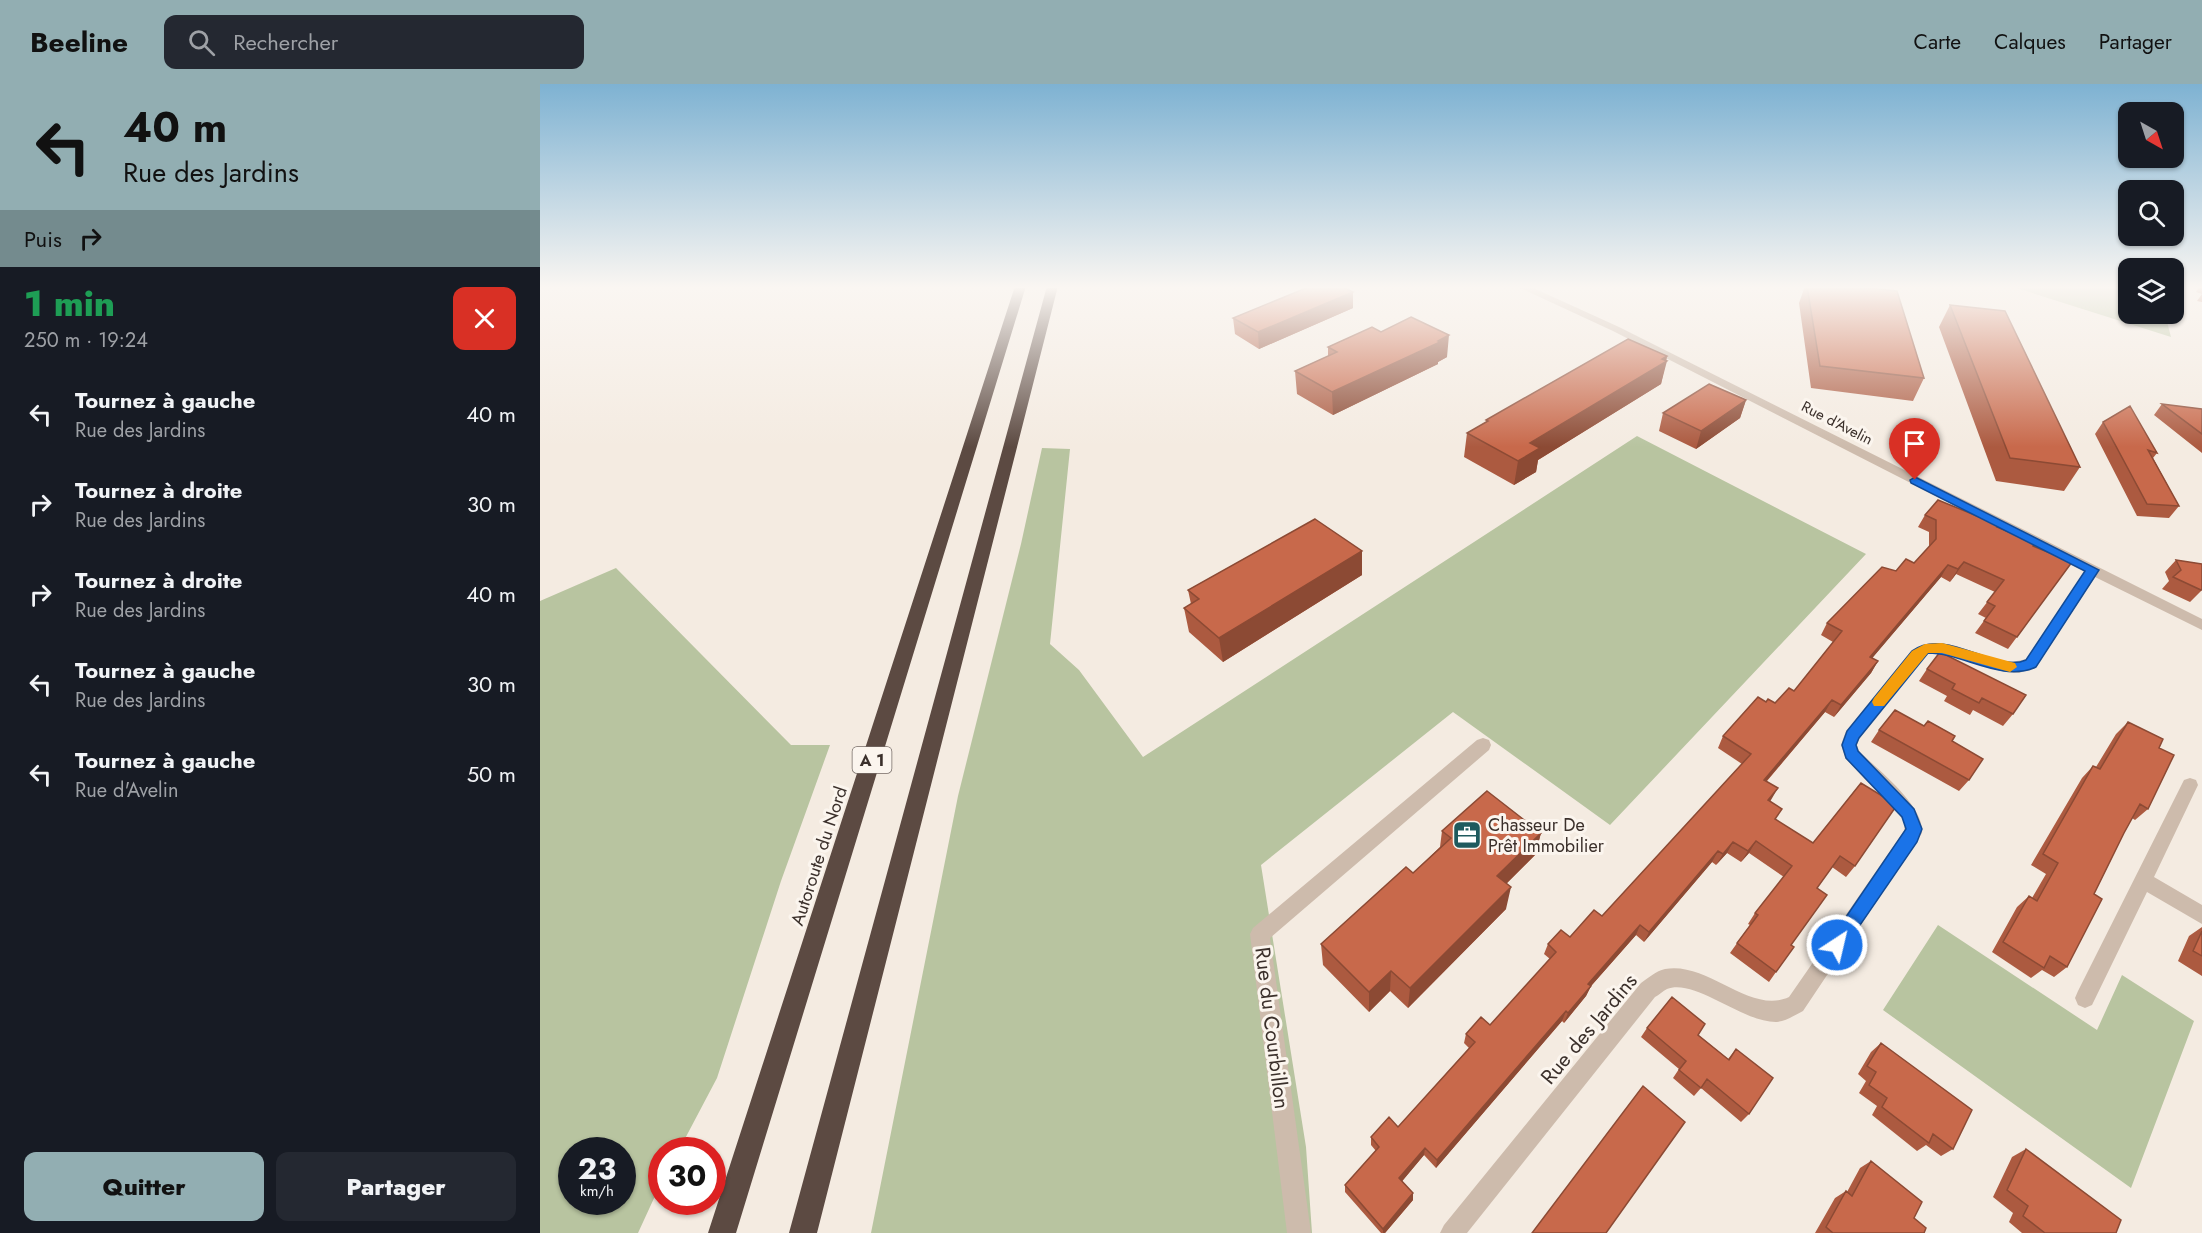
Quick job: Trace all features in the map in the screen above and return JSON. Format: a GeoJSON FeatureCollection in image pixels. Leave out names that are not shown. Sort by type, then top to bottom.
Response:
{"type":"FeatureCollection","features":[{"type":"Feature","properties":{"kind":"highway","name":"Autoroute du Nord"},"geometry":{"type":"LineString","coordinates":[[722,1233],[1004,340]]}},
{"type":"Feature","properties":{"kind":"highway"},"geometry":{"type":"LineString","coordinates":[[803,1233],[1039,340]]}},
{"type":"Feature","properties":{"kind":"street","name":"Rue d'Avelin"},"geometry":{"type":"LineString","coordinates":[[1638,340],[2202,625]]}},
{"type":"Feature","properties":{"kind":"street","name":"Rue des Jardins"},"geometry":{"type":"LineString","coordinates":[[1452,1233],[1648,990],[1660,980],[1666,977],[1684,978],[1762,1009],[1786,1010],[1796,1004],[1913,833],[1914,824],[1909,813],[1852,754],[1849,745],[1852,736],[1917,654],[1925,649],[1942,648],[2010,667],[2022,667],[2031,663],[2092,570]]}},
{"type":"Feature","properties":{"kind":"street","name":"Rue du Courbillon"},"geometry":{"type":"LineString","coordinates":[[1299,1233],[1260,934],[1483,745]]}},
{"type":"Feature","properties":{"kind":"street"},"geometry":{"type":"LineString","coordinates":[[2085,998],[2190,785]]}},
{"type":"Feature","properties":{"kind":"street"},"geometry":{"type":"LineString","coordinates":[[2144,880],[2202,915]]}},
{"type":"Feature","properties":{"kind":"green space"},"geometry":{"type":"Polygon","coordinates":[[[1637,436],[1866,554],[1610,825],[1453,712],[1261,865],[1306,1147],[1312,1233],[871,1233],[958,796],[1021,544],[1042,448],[1070,449],[1050,644],[1079,670],[1143,757],[1637,436]]]}},
{"type":"Feature","properties":{"kind":"green space"},"geometry":{"type":"Polygon","coordinates":[[[616,568],[791,745],[830,745],[781,881],[717,1078],[686,1137],[648,1137],[648,1211],[638,1233],[540,1233],[540,601],[616,568]]]}},
{"type":"Feature","properties":{"kind":"green space"},"geometry":{"type":"Polygon","coordinates":[[[1938,925],[2097,1030],[2122,975],[2194,1021],[2131,1188],[1883,1010],[1938,925]]]}},
{"type":"Feature","properties":{"kind":"building"},"geometry":{"type":"Polygon","coordinates":[[[1344,340],[1441,340],[1438,341],[1440,342],[1332,392],[1295,371],[1337,352],[1328,347],[1344,340]]]}},
{"type":"Feature","properties":{"kind":"building"},"geometry":{"type":"Polygon","coordinates":[[[1627,340],[1667,356],[1662,359],[1667,361],[1530,443],[1540,448],[1518,461],[1467,433],[1488,421],[1486,420],[1627,340]]]}},
{"type":"Feature","properties":{"kind":"building"},"geometry":{"type":"Polygon","coordinates":[[[1816,340],[1912,340],[1924,378],[1820,366],[1816,340]]]}},
{"type":"Feature","properties":{"kind":"building"},"geometry":{"type":"Polygon","coordinates":[[[1964,340],[2019,340],[2080,467],[2010,458],[1964,340]]]}},
{"type":"Feature","properties":{"kind":"building"},"geometry":{"type":"Polygon","coordinates":[[[1709,384],[1746,400],[1701,431],[1663,413],[1709,384]]]}},
{"type":"Feature","properties":{"kind":"building"},"geometry":{"type":"Polygon","coordinates":[[[2162,404],[2202,409],[2202,434],[2162,404]]]}},
{"type":"Feature","properties":{"kind":"building"},"geometry":{"type":"Polygon","coordinates":[[[2130,406],[2157,453],[2148,450],[2179,506],[2147,504],[2103,422],[2130,406]]]}},
{"type":"Feature","properties":{"kind":"building"},"geometry":{"type":"Polygon","coordinates":[[[1938,500],[1999,525],[1997,527],[2035,543],[2033,546],[2072,562],[2017,637],[1984,621],[1995,606],[1987,602],[2004,580],[1964,562],[1958,569],[1948,565],[1870,657],[1878,661],[1841,705],[1832,700],[1764,780],[1778,788],[1768,800],[1782,809],[1775,819],[1813,843],[1861,783],[1897,805],[1855,866],[1840,856],[1817,888],[1827,895],[1791,945],[1794,947],[1776,972],[1737,943],[1758,915],[1755,913],[1792,866],[1756,841],[1748,851],[1733,842],[1723,854],[1718,851],[1649,932],[1640,925],[1588,984],[1591,986],[1568,1013],[1566,1011],[1437,1160],[1425,1148],[1399,1178],[1413,1193],[1383,1229],[1345,1185],[1379,1147],[1371,1137],[1389,1117],[1398,1127],[1475,1042],[1466,1034],[1481,1017],[1490,1025],[1556,952],[1548,944],[1561,930],[1570,937],[1594,910],[1602,916],[1751,754],[1723,736],[1758,697],[1766,702],[1768,699],[1775,703],[1789,688],[1794,691],[1842,631],[1827,623],[1882,567],[1896,571],[1906,559],[1914,563],[1936,539],[1936,520],[1925,515],[1938,500]]]}},
{"type":"Feature","properties":{"kind":"building"},"geometry":{"type":"Polygon","coordinates":[[[1315,519],[1362,551],[1219,638],[1184,608],[1199,599],[1188,590],[1315,519]]]}},
{"type":"Feature","properties":{"kind":"building"},"geometry":{"type":"Polygon","coordinates":[[[2176,560],[2202,564],[2201,590],[2173,577],[2181,570],[2176,560]]]}},
{"type":"Feature","properties":{"kind":"building"},"geometry":{"type":"Polygon","coordinates":[[[1940,652],[2026,695],[2013,714],[1982,698],[1979,703],[1952,689],[1955,684],[1927,669],[1940,652]]]}},
{"type":"Feature","properties":{"kind":"building"},"geometry":{"type":"Polygon","coordinates":[[[1895,710],[1924,726],[1928,721],[1955,736],[1952,741],[1983,759],[1969,780],[1879,730],[1895,710]]]}},
{"type":"Feature","properties":{"kind":"building"},"geometry":{"type":"Polygon","coordinates":[[[2128,722],[2163,739],[2159,748],[2174,755],[2148,809],[2140,804],[2124,833],[2094,894],[2102,899],[2067,967],[2050,956],[2044,968],[2003,942],[2029,896],[2037,901],[2058,863],[2043,854],[2093,766],[2100,769],[2128,722]]]}},
{"type":"Feature","properties":{"kind":"building"},"geometry":{"type":"Polygon","coordinates":[[[1487,791],[1541,833],[1497,876],[1511,887],[1410,988],[1391,971],[1369,992],[1321,944],[1406,867],[1413,873],[1451,838],[1442,831],[1487,791]]]}},
{"type":"Feature","properties":{"kind":"building"},"geometry":{"type":"Polygon","coordinates":[[[2202,931],[2202,956],[2193,951],[2202,931]]]}},
{"type":"Feature","properties":{"kind":"building"},"geometry":{"type":"Polygon","coordinates":[[[1672,997],[1705,1024],[1698,1035],[1729,1060],[1736,1049],[1773,1078],[1749,1114],[1707,1079],[1701,1088],[1679,1070],[1686,1061],[1647,1028],[1672,997]]]}},
{"type":"Feature","properties":{"kind":"building"},"geometry":{"type":"Polygon","coordinates":[[[1881,1043],[1972,1110],[1953,1149],[1933,1134],[1929,1143],[1882,1107],[1887,1098],[1869,1085],[1876,1072],[1867,1066],[1881,1043]]]}},
{"type":"Feature","properties":{"kind":"building"},"geometry":{"type":"Polygon","coordinates":[[[1643,1086],[1685,1122],[1606,1233],[1532,1233],[1643,1086]]]}},
{"type":"Feature","properties":{"kind":"building"},"geometry":{"type":"Polygon","coordinates":[[[2026,1149],[2121,1220],[2116,1233],[2045,1233],[2023,1216],[2028,1206],[2007,1190],[2026,1149]]]}},
{"type":"Feature","properties":{"kind":"building"},"geometry":{"type":"Polygon","coordinates":[[[1871,1161],[1922,1202],[1914,1218],[1926,1228],[1924,1233],[1833,1233],[1826,1227],[1846,1191],[1852,1196],[1871,1161]]]}},
{"type":"Feature","properties":{"kind":"slow traffic"},"geometry":{"type":"LineString","coordinates":[[1879,702],[1917,654],[1925,649],[1942,648],[2010,667]]}},
{"type":"Feature","properties":{"kind":"place","name":"Chasseur De Prêt Immobilier"},"geometry":{"type":"Point","coordinates":[1467,835]}},
{"type":"Feature","properties":{"kind":"route"},"geometry":{"type":"LineString","coordinates":[[1837,945],[1911,837],[1914,829],[1909,813],[1852,754],[1849,748],[1852,736],[1917,654],[1925,649],[1942,648],[2010,667],[2027,666],[2092,570],[1915,480]]}}]}
